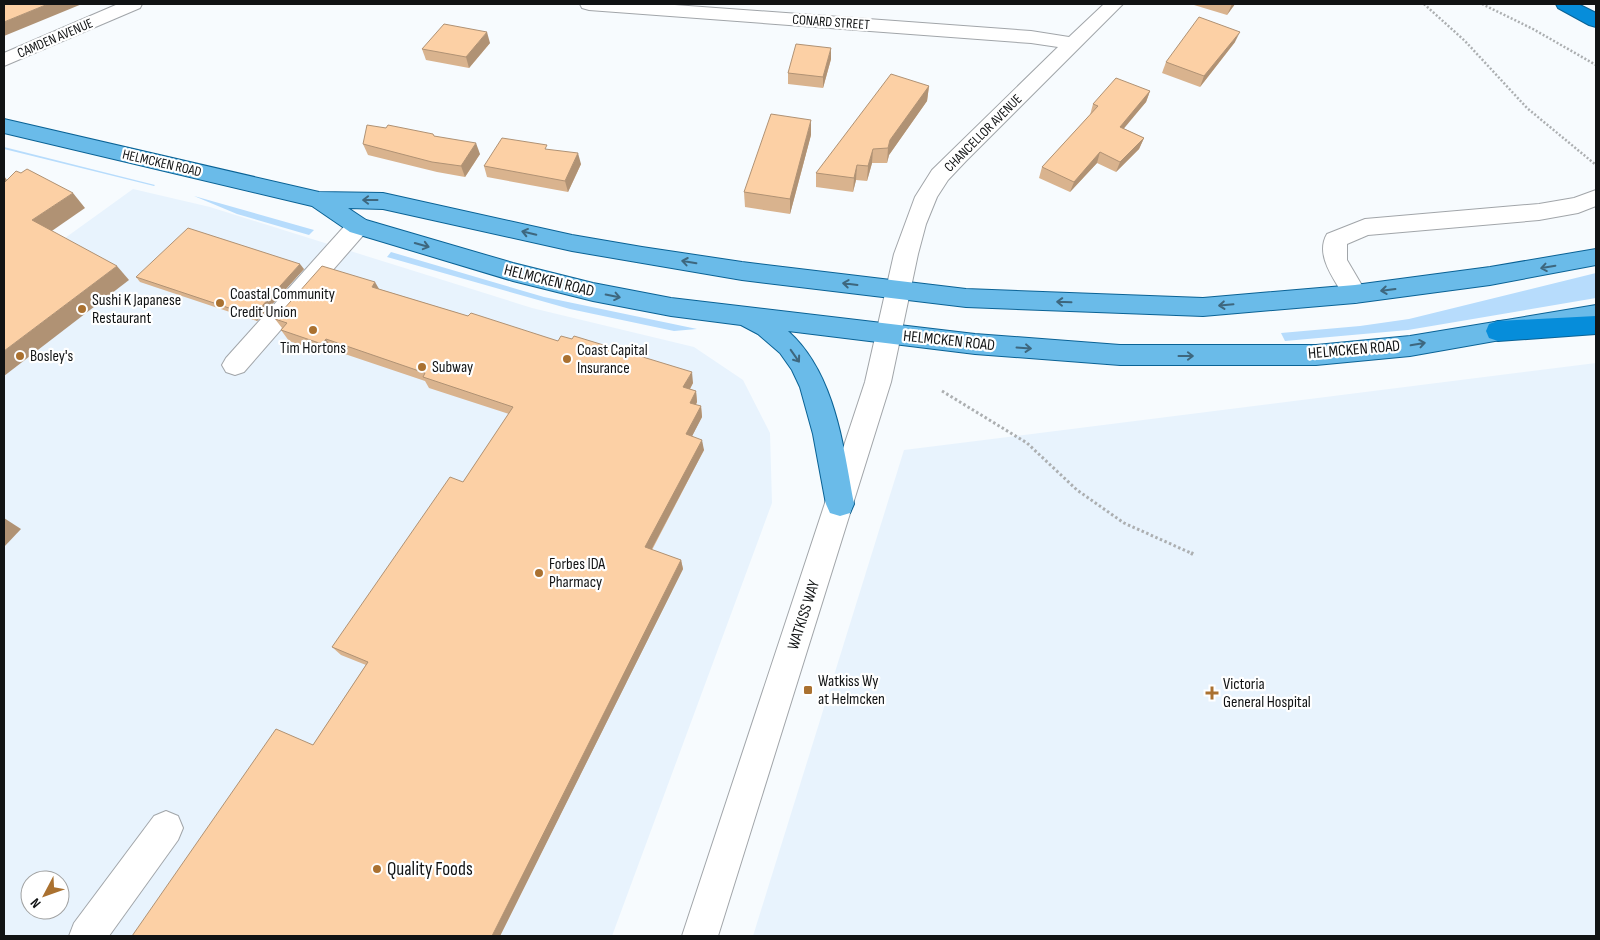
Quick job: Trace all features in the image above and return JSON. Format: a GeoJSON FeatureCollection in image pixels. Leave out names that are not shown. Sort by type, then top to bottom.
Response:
{"type":"FeatureCollection","features":[{"type":"Feature","properties":{"kind":"highway"},"geometry":{"type":"LineString","coordinates":[[1565,4],[1596,21]]}},
{"type":"Feature","properties":{"kind":"highway"},"geometry":{"type":"LineString","coordinates":[[1570,4],[1596,16]]}},
{"type":"Feature","properties":{"kind":"highway"},"geometry":{"type":"LineString","coordinates":[[1498,331],[1596,325]]}},
{"type":"Feature","properties":{"kind":"main road","name":"HELMCKEN ROAD"},"geometry":{"type":"LineString","coordinates":[[4,126],[319,200],[383,201],[572,243],[742,271],[966,298],[1203,307],[1355,294],[1490,276],[1596,257]]}},
{"type":"Feature","properties":{"kind":"main road","name":"HELMCKEN ROAD"},"geometry":{"type":"LineString","coordinates":[[319,200],[358,226],[513,272],[593,292],[672,307],[975,344],[1120,355],[1316,355],[1410,346],[1596,314]]}},
{"type":"Feature","properties":{"kind":"main road"},"geometry":{"type":"LineString","coordinates":[[743,316],[772,330],[788,344],[804,368],[822,410],[840,504]]}},
{"type":"Feature","properties":{"kind":"street","name":"CAMDEN AVENUE"},"geometry":{"type":"LineString","coordinates":[[4,60],[133,4]]}},
{"type":"Feature","properties":{"kind":"street","name":"CONARD STREET"},"geometry":{"type":"LineString","coordinates":[[589,4],[1031,37],[1073,44]]}},
{"type":"Feature","properties":{"kind":"street","name":"CHANCELLOR AVENUE"},"geometry":{"type":"LineString","coordinates":[[898,291],[915,224],[926,197],[940,175],[1114,4]]}},
{"type":"Feature","properties":{"kind":"street"},"geometry":{"type":"LineString","coordinates":[[1355,294],[1336,260],[1335,240],[1365,227],[1539,212],[1578,204],[1596,198]]}},
{"type":"Feature","properties":{"kind":"street"},"geometry":{"type":"LineString","coordinates":[[235,365],[358,226]]}},
{"type":"Feature","properties":{"kind":"street","name":"WATKISS WAY"},"geometry":{"type":"LineString","coordinates":[[700,936],[878,382],[898,291]]}},
{"type":"Feature","properties":{"kind":"street"},"geometry":{"type":"LineString","coordinates":[[87,936],[166,828]]}},
{"type":"Feature","properties":{"kind":"path"},"geometry":{"type":"LineString","coordinates":[[1424,4],[1461,37],[1547,127],[1596,164]]}},
{"type":"Feature","properties":{"kind":"path"},"geometry":{"type":"LineString","coordinates":[[1482,4],[1533,28],[1596,64]]}},
{"type":"Feature","properties":{"kind":"path"},"geometry":{"type":"LineString","coordinates":[[942,391],[1027,443],[1077,490],[1124,523],[1193,554]]}},
{"type":"Feature","properties":{"kind":"shaded area"},"geometry":{"type":"Polygon","coordinates":[[[4,147],[155,185],[4,149],[4,147]]]}},
{"type":"Feature","properties":{"kind":"shaded area"},"geometry":{"type":"Polygon","coordinates":[[[133,189],[210,207],[532,308],[694,347],[743,380],[770,433],[772,503],[612,936],[4,936],[4,282],[133,189]]]}},
{"type":"Feature","properties":{"kind":"shaded area"},"geometry":{"type":"Polygon","coordinates":[[[194,196],[314,230],[309,235],[237,214],[194,196]]]}},
{"type":"Feature","properties":{"kind":"shaded area"},"geometry":{"type":"Polygon","coordinates":[[[391,252],[544,297],[697,329],[674,331],[570,309],[387,257],[391,252]]]}},
{"type":"Feature","properties":{"kind":"shaded area"},"geometry":{"type":"Polygon","coordinates":[[[1596,273],[1596,298],[1408,330],[1285,341],[1281,333],[1360,326],[1409,319],[1596,273]]]}},
{"type":"Feature","properties":{"kind":"shaded area","name":"Victoria General Hospital"},"geometry":{"type":"Polygon","coordinates":[[[1596,363],[1596,936],[753,936],[904,450],[1596,363]]]}},
{"type":"Feature","properties":{"kind":"building"},"geometry":{"type":"Polygon","coordinates":[[[4,4],[48,4],[4,22],[4,4]]]}},
{"type":"Feature","properties":{"kind":"building"},"geometry":{"type":"Polygon","coordinates":[[[1199,17],[1240,32],[1204,76],[1166,62],[1199,17]]]}},
{"type":"Feature","properties":{"kind":"building"},"geometry":{"type":"Polygon","coordinates":[[[444,24],[487,32],[466,57],[422,49],[444,24]]]}},
{"type":"Feature","properties":{"kind":"building"},"geometry":{"type":"Polygon","coordinates":[[[796,44],[831,48],[823,77],[788,73],[796,44]]]}},
{"type":"Feature","properties":{"kind":"building"},"geometry":{"type":"Polygon","coordinates":[[[891,74],[929,86],[890,140],[888,148],[873,149],[868,166],[857,165],[854,178],[816,173],[891,74]]]}},
{"type":"Feature","properties":{"kind":"building"},"geometry":{"type":"Polygon","coordinates":[[[1116,78],[1150,91],[1120,127],[1144,138],[1120,162],[1100,152],[1074,182],[1042,167],[1098,106],[1093,104],[1116,78]]]}},
{"type":"Feature","properties":{"kind":"building"},"geometry":{"type":"Polygon","coordinates":[[[771,114],[811,120],[790,199],[744,192],[771,114]]]}},
{"type":"Feature","properties":{"kind":"building"},"geometry":{"type":"Polygon","coordinates":[[[367,125],[386,128],[388,125],[433,134],[434,136],[476,143],[461,166],[432,162],[363,144],[367,125]]]}},
{"type":"Feature","properties":{"kind":"building"},"geometry":{"type":"Polygon","coordinates":[[[502,138],[547,145],[545,149],[578,153],[565,181],[484,166],[502,138]]]}},
{"type":"Feature","properties":{"kind":"building"},"geometry":{"type":"Polygon","coordinates":[[[27,169],[73,193],[32,220],[117,266],[4,351],[4,183],[16,171],[21,173],[27,169]]]}},
{"type":"Feature","properties":{"kind":"building"},"geometry":{"type":"Polygon","coordinates":[[[188,228],[300,264],[253,316],[136,277],[188,228]]]}},
{"type":"Feature","properties":{"kind":"building"},"geometry":{"type":"Polygon","coordinates":[[[322,266],[375,282],[372,287],[468,316],[471,313],[558,341],[561,336],[572,339],[574,336],[692,372],[683,387],[696,391],[690,403],[701,406],[686,434],[702,440],[645,547],[681,560],[492,936],[132,936],[276,729],[313,745],[368,662],[332,647],[450,477],[463,482],[513,407],[423,377],[425,373],[326,339],[322,344],[281,330],[287,323],[275,319],[322,266]]]}},
{"type":"Feature","properties":{"kind":"place","name":"Coastal Community Credit Union"},"geometry":{"type":"Point","coordinates":[220,303]}},
{"type":"Feature","properties":{"kind":"place","name":"Sushi K Japanese Restaurant"},"geometry":{"type":"Point","coordinates":[82,309]}},
{"type":"Feature","properties":{"kind":"place","name":"Tim Hortons"},"geometry":{"type":"Point","coordinates":[313,330]}},
{"type":"Feature","properties":{"kind":"place","name":"Bosley's"},"geometry":{"type":"Point","coordinates":[20,356]}},
{"type":"Feature","properties":{"kind":"place","name":"Coast Capital Insurance"},"geometry":{"type":"Point","coordinates":[567,359]}},
{"type":"Feature","properties":{"kind":"place","name":"Subway"},"geometry":{"type":"Point","coordinates":[422,367]}},
{"type":"Feature","properties":{"kind":"place","name":"Forbes IDA Pharmacy"},"geometry":{"type":"Point","coordinates":[539,573]}},
{"type":"Feature","properties":{"kind":"place","name":"Watkiss Wy at Helmcken"},"geometry":{"type":"Point","coordinates":[808,690]}},
{"type":"Feature","properties":{"kind":"place","name":"Victoria General Hospital"},"geometry":{"type":"Point","coordinates":[1212,693]}},
{"type":"Feature","properties":{"kind":"place","name":"Quality Foods"},"geometry":{"type":"Point","coordinates":[377,869]}}]}
